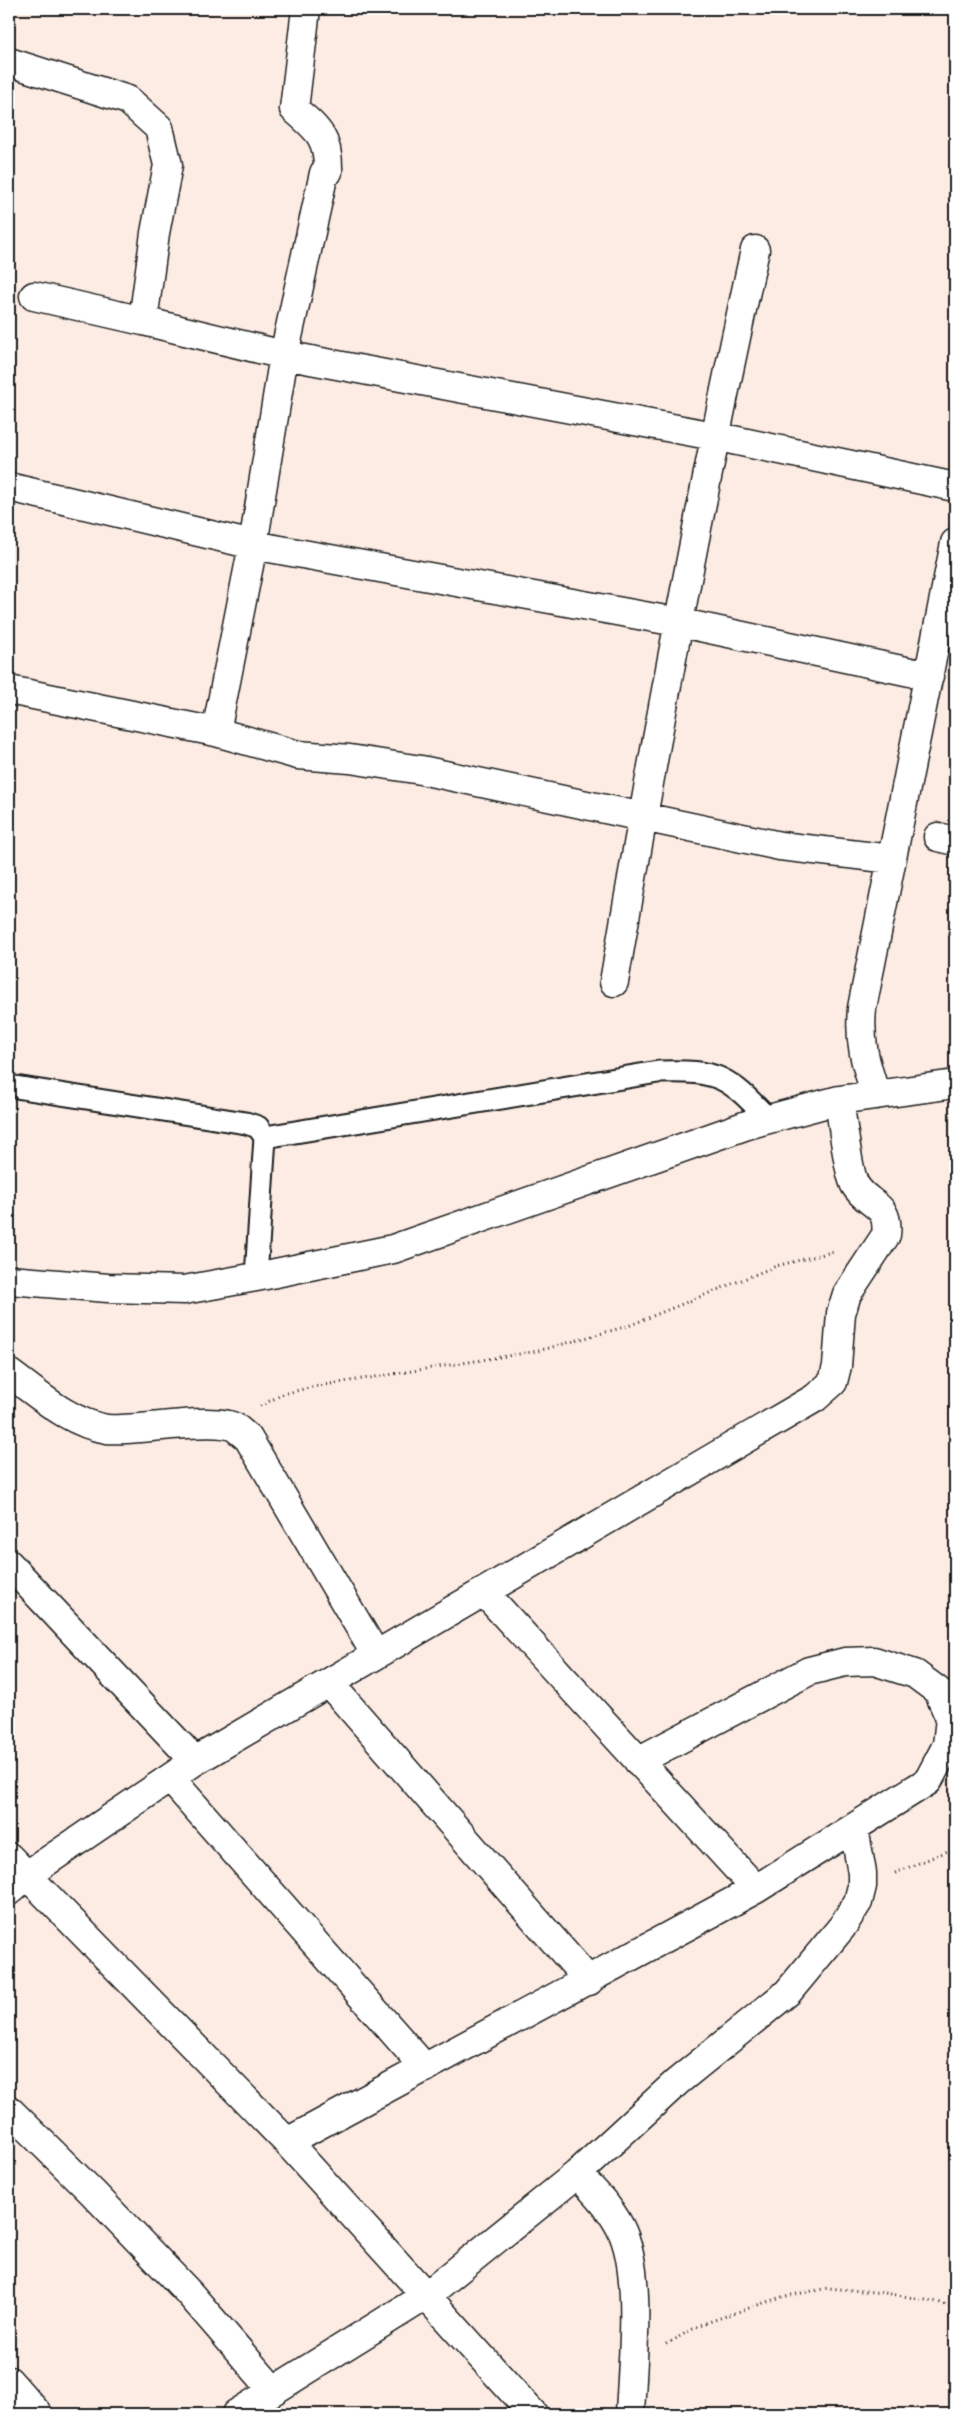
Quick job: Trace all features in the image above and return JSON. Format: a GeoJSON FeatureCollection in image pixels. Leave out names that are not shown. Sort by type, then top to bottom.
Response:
{"type":"FeatureCollection","features":[{"type":"Feature","properties":{"kind":"street"},"geometry":{"type":"LineString","coordinates":[[216,732],[253,545],[284,355],[324,173],[328,172],[329,150],[313,124],[294,109],[306,9]]}},
{"type":"Feature","properties":{"kind":"street"},"geometry":{"type":"LineString","coordinates":[[9,62],[128,100],[159,128],[168,165],[155,234],[143,321]]}},
{"type":"Feature","properties":{"kind":"street"},"geometry":{"type":"LineString","coordinates":[[614,982],[677,622],[754,250]]}},
{"type":"Feature","properties":{"kind":"street"},"geometry":{"type":"LineString","coordinates":[[34,296],[284,355],[714,436],[955,487]]}},
{"type":"Feature","properties":{"kind":"street"},"geometry":{"type":"LineString","coordinates":[[9,487],[253,545],[677,622],[929,676]]}},
{"type":"Feature","properties":{"kind":"street"},"geometry":{"type":"LineString","coordinates":[[876,1095],[864,1061],[860,1035],[862,1008],[955,543]]}},
{"type":"Feature","properties":{"kind":"street"},"geometry":{"type":"LineString","coordinates":[[9,690],[216,732],[298,754],[350,759],[421,770],[780,846],[892,860]]}},
{"type":"Feature","properties":{"kind":"street"},"geometry":{"type":"LineString","coordinates":[[11,1282],[108,1288],[184,1290],[392,1249],[768,1119],[839,1100],[955,1084]]}},
{"type":"Feature","properties":{"kind":"street"},"geometry":{"type":"LineString","coordinates":[[533,2414],[287,2142],[15,1875],[195,1761],[815,1398],[832,1382],[837,1366],[841,1313],[847,1294],[886,1235],[887,1224],[885,1214],[854,1184],[839,1100]]}},
{"type":"Feature","properties":{"kind":"street"},"geometry":{"type":"LineString","coordinates":[[9,1373],[60,1410],[85,1423],[108,1429],[214,1424],[235,1427],[248,1438],[376,1655]]}},
{"type":"Feature","properties":{"kind":"street"},"geometry":{"type":"LineString","coordinates":[[9,1564],[195,1761]]}},
{"type":"Feature","properties":{"kind":"street"},"geometry":{"type":"LineString","coordinates":[[484,1592],[756,1889]]}},
{"type":"Feature","properties":{"kind":"street"},"geometry":{"type":"LineString","coordinates":[[287,2142],[589,1981],[756,1889],[928,1781],[947,1745],[950,1718],[938,1691],[915,1674],[874,1661],[845,1662],[809,1671],[638,1761]]}},
{"type":"Feature","properties":{"kind":"street"},"geometry":{"type":"LineString","coordinates":[[329,1683],[589,1981]]}},
{"type":"Feature","properties":{"kind":"street"},"geometry":{"type":"LineString","coordinates":[[170,1778],[425,2068]]}},
{"type":"Feature","properties":{"kind":"street"},"geometry":{"type":"LineString","coordinates":[[236,2414],[427,2295],[577,2174],[677,2082],[788,1992],[842,1927],[858,1902],[862,1886],[854,1828]]}},
{"type":"Feature","properties":{"kind":"street"},"geometry":{"type":"LineString","coordinates":[[9,2110],[94,2193],[189,2293],[273,2390]]}},
{"type":"Feature","properties":{"kind":"street"},"geometry":{"type":"LineString","coordinates":[[577,2174],[604,2201],[621,2229],[631,2257],[634,2293],[630,2414]]}},
{"type":"Feature","properties":{"kind":"street"},"geometry":{"type":"LineString","coordinates":[[9,2381],[38,2414]]}},
{"type":"Feature","properties":{"kind":"lane"},"geometry":{"type":"LineString","coordinates":[[265,1137],[658,1072],[683,1071],[721,1077],[739,1088],[768,1119]]}},
{"type":"Feature","properties":{"kind":"lane"},"geometry":{"type":"LineString","coordinates":[[9,1086],[246,1123],[258,1127],[265,1137],[256,1277]]}},
{"type":"Feature","properties":{"kind":"path"},"geometry":{"type":"LineString","coordinates":[[235,1427],[254,1409],[283,1394],[312,1387],[538,1351],[628,1326],[776,1266],[852,1248],[875,1250]]}},
{"type":"Feature","properties":{"kind":"path"},"geometry":{"type":"LineString","coordinates":[[862,1886],[955,1848]]}},
{"type":"Feature","properties":{"kind":"path"},"geometry":{"type":"LineString","coordinates":[[632,2364],[700,2325],[781,2298],[828,2288],[885,2293],[938,2302],[955,2308]]}}]}
